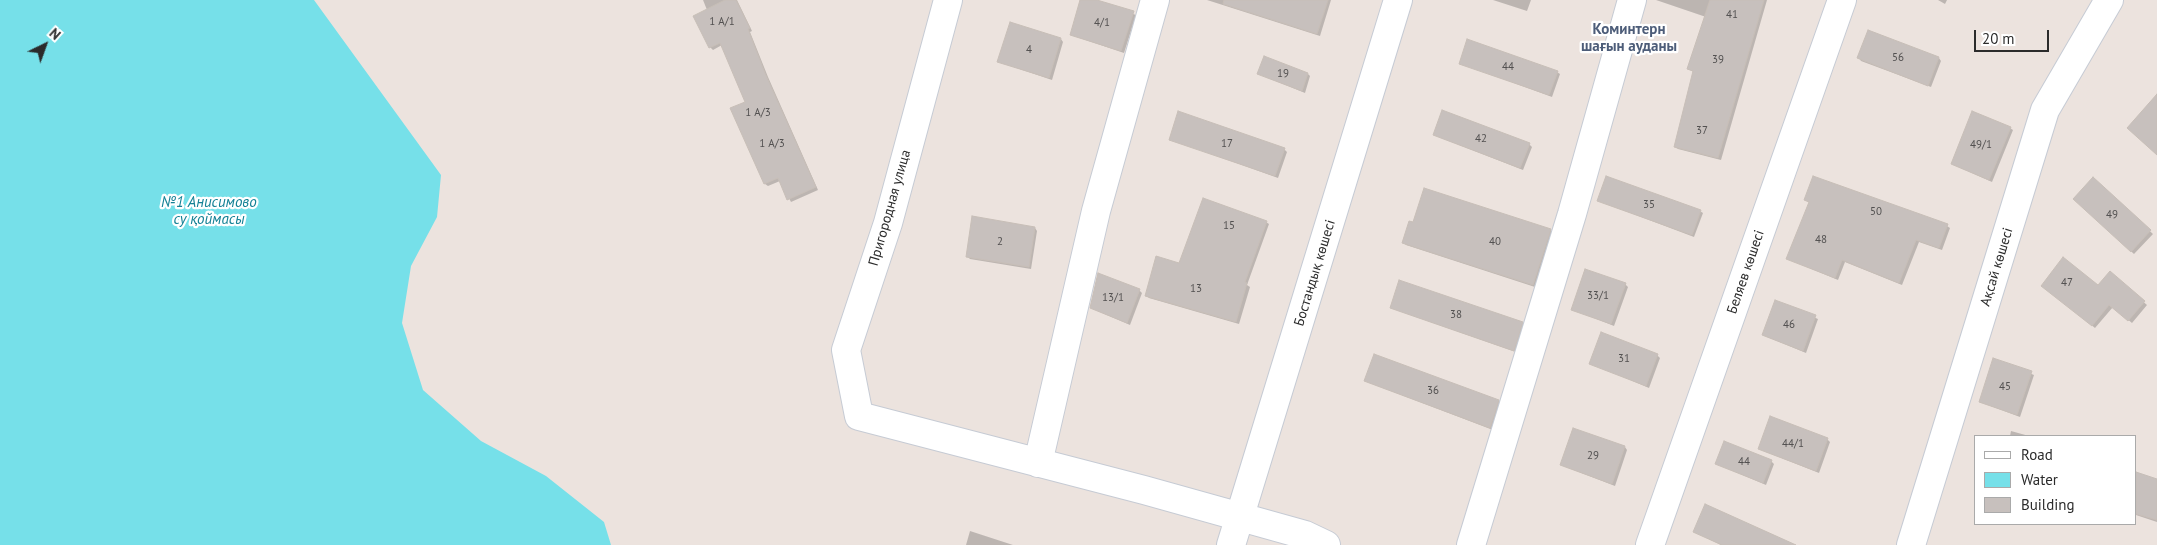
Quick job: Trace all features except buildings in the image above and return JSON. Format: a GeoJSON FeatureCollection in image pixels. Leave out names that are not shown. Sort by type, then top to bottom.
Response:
{"type":"FeatureCollection","features":[{"type":"Feature","properties":{"kind":"street","name":"Пригородная улица"},"geometry":{"type":"LineString","coordinates":[[948,0],[888,223],[846,350],[859,416],[1038,463]]}},
{"type":"Feature","properties":{"kind":"street"},"geometry":{"type":"LineString","coordinates":[[1155,0],[1096,211],[1038,463],[1305,535],[1326,545]]}},
{"type":"Feature","properties":{"kind":"street","name":"Бостандық көшесі"},"geometry":{"type":"LineString","coordinates":[[1231,545],[1398,0]]}},
{"type":"Feature","properties":{"kind":"street"},"geometry":{"type":"LineString","coordinates":[[1471,545],[1572,214],[1632,0]]}},
{"type":"Feature","properties":{"kind":"street","name":"Беляев көшесі"},"geometry":{"type":"LineString","coordinates":[[1650,545],[1842,0]]}},
{"type":"Feature","properties":{"kind":"street","name":"Ақсай көшесі"},"geometry":{"type":"LineString","coordinates":[[1911,545],[2045,110],[2109,0]]}},
{"type":"Feature","properties":{"kind":"water","name":"№1 Анисимово су қоймасы"},"geometry":{"type":"Polygon","coordinates":[[[0,0],[314,0],[441,175],[437,217],[411,266],[402,323],[423,390],[481,441],[546,476],[604,522],[611,545],[0,545],[0,0]]]}},
{"type":"Feature","properties":{"kind":"district","name":"Коминтерн шағын ауданы"},"geometry":{"type":"Point","coordinates":[1629,38]}}]}
